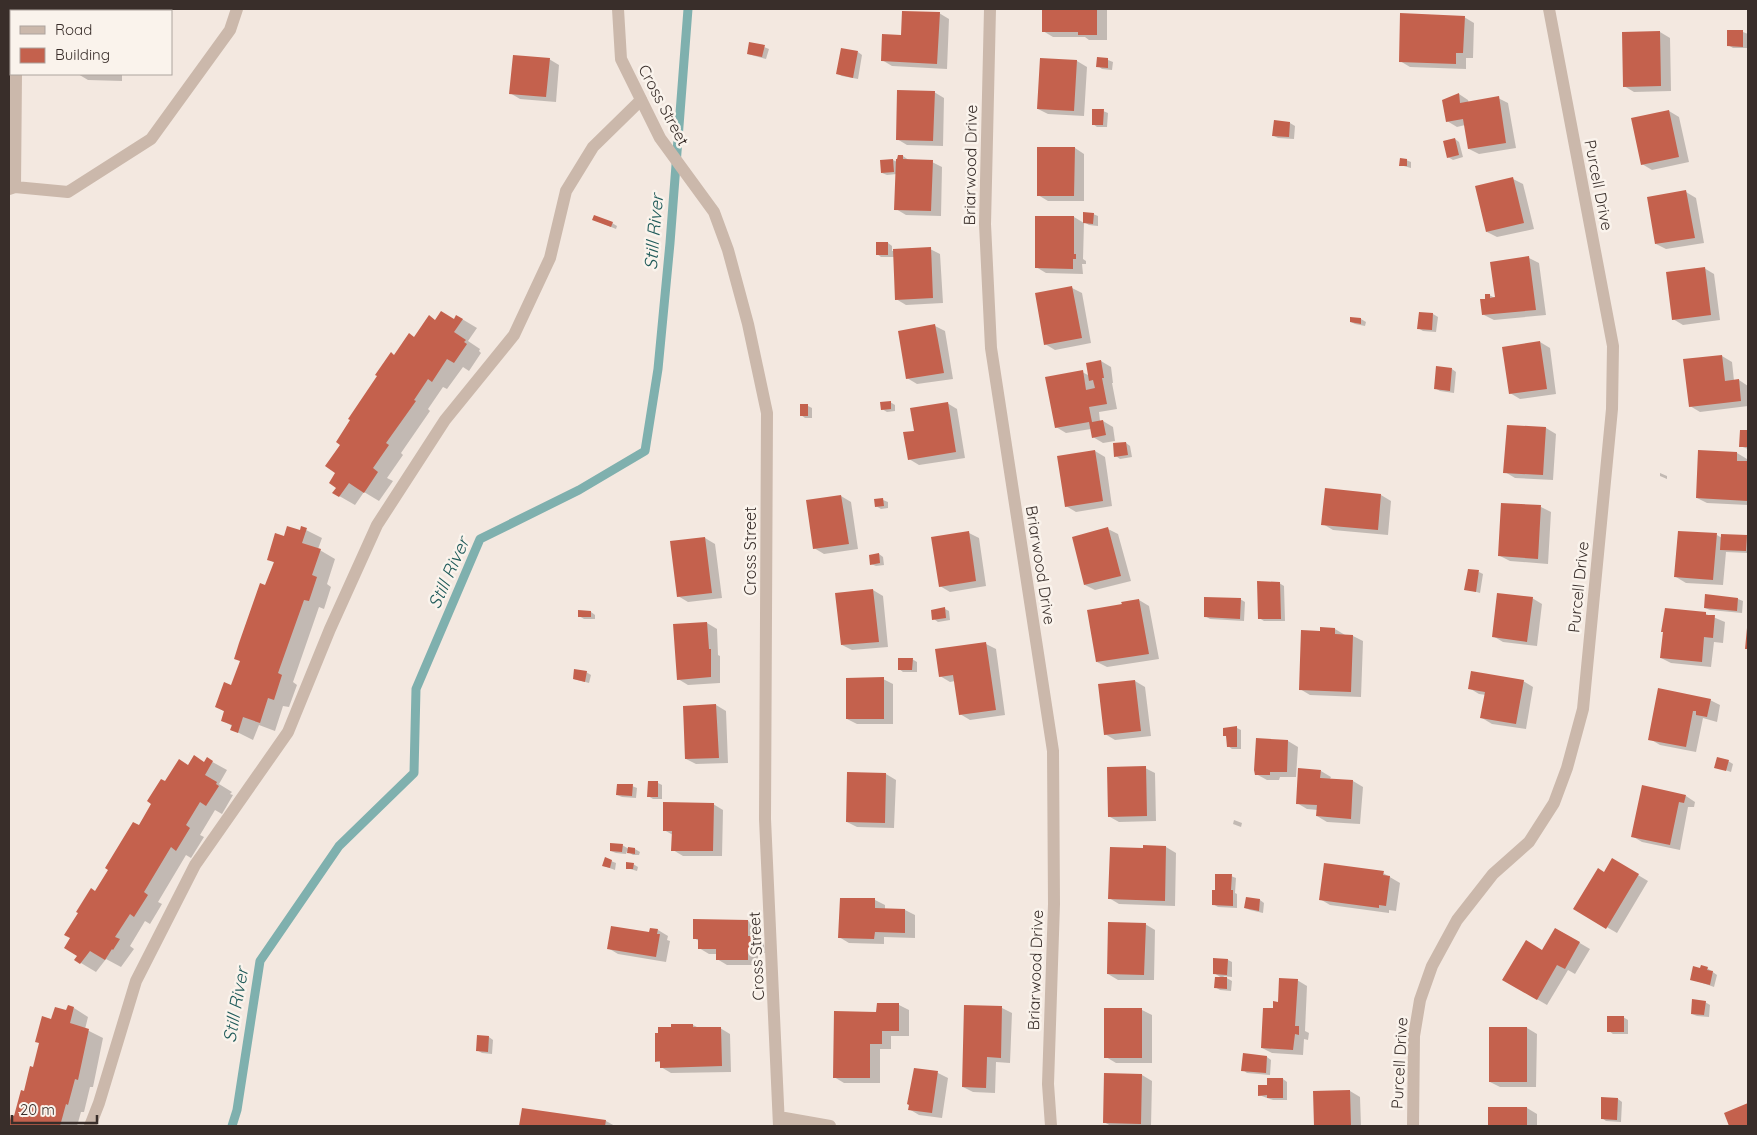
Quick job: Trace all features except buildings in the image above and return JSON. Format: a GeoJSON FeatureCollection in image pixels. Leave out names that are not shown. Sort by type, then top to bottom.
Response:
{"type":"FeatureCollection","features":[{"type":"Feature","properties":{"kind":"street"},"geometry":{"type":"LineString","coordinates":[[16,75],[12,188],[68,192],[152,139],[230,30],[237,9]]}},
{"type":"Feature","properties":{"kind":"street","name":"Cross Street"},"geometry":{"type":"LineString","coordinates":[[618,9],[621,59],[660,138],[714,212],[728,250],[748,324],[767,413],[765,819],[779,1122]]}},
{"type":"Feature","properties":{"kind":"street","name":"Briarwood Drive"},"geometry":{"type":"LineString","coordinates":[[990,9],[985,224],[991,348],[1052,751],[1054,904],[1048,1084],[1051,1126]]}},
{"type":"Feature","properties":{"kind":"street","name":"Purcell Drive"},"geometry":{"type":"LineString","coordinates":[[1412,1126],[1414,1036],[1420,1000],[1432,966],[1457,920],[1493,874],[1529,842],[1554,804],[1567,768],[1583,709],[1612,409],[1613,346],[1549,9]]}},
{"type":"Feature","properties":{"kind":"street"},"geometry":{"type":"LineString","coordinates":[[90,1126],[99,1103],[136,981],[195,865],[288,732],[330,629],[377,525],[445,420],[514,335],[550,258],[566,191],[593,147],[641,100]]}},
{"type":"Feature","properties":{"kind":"street"},"geometry":{"type":"LineString","coordinates":[[779,1122],[830,1126]]}},
{"type":"Feature","properties":{"kind":"waterway","name":"Still River"},"geometry":{"type":"LineString","coordinates":[[232,1126],[237,1110],[260,961],[339,846],[414,773],[416,689],[480,539],[579,490],[645,451],[658,369],[688,9]]}}]}
